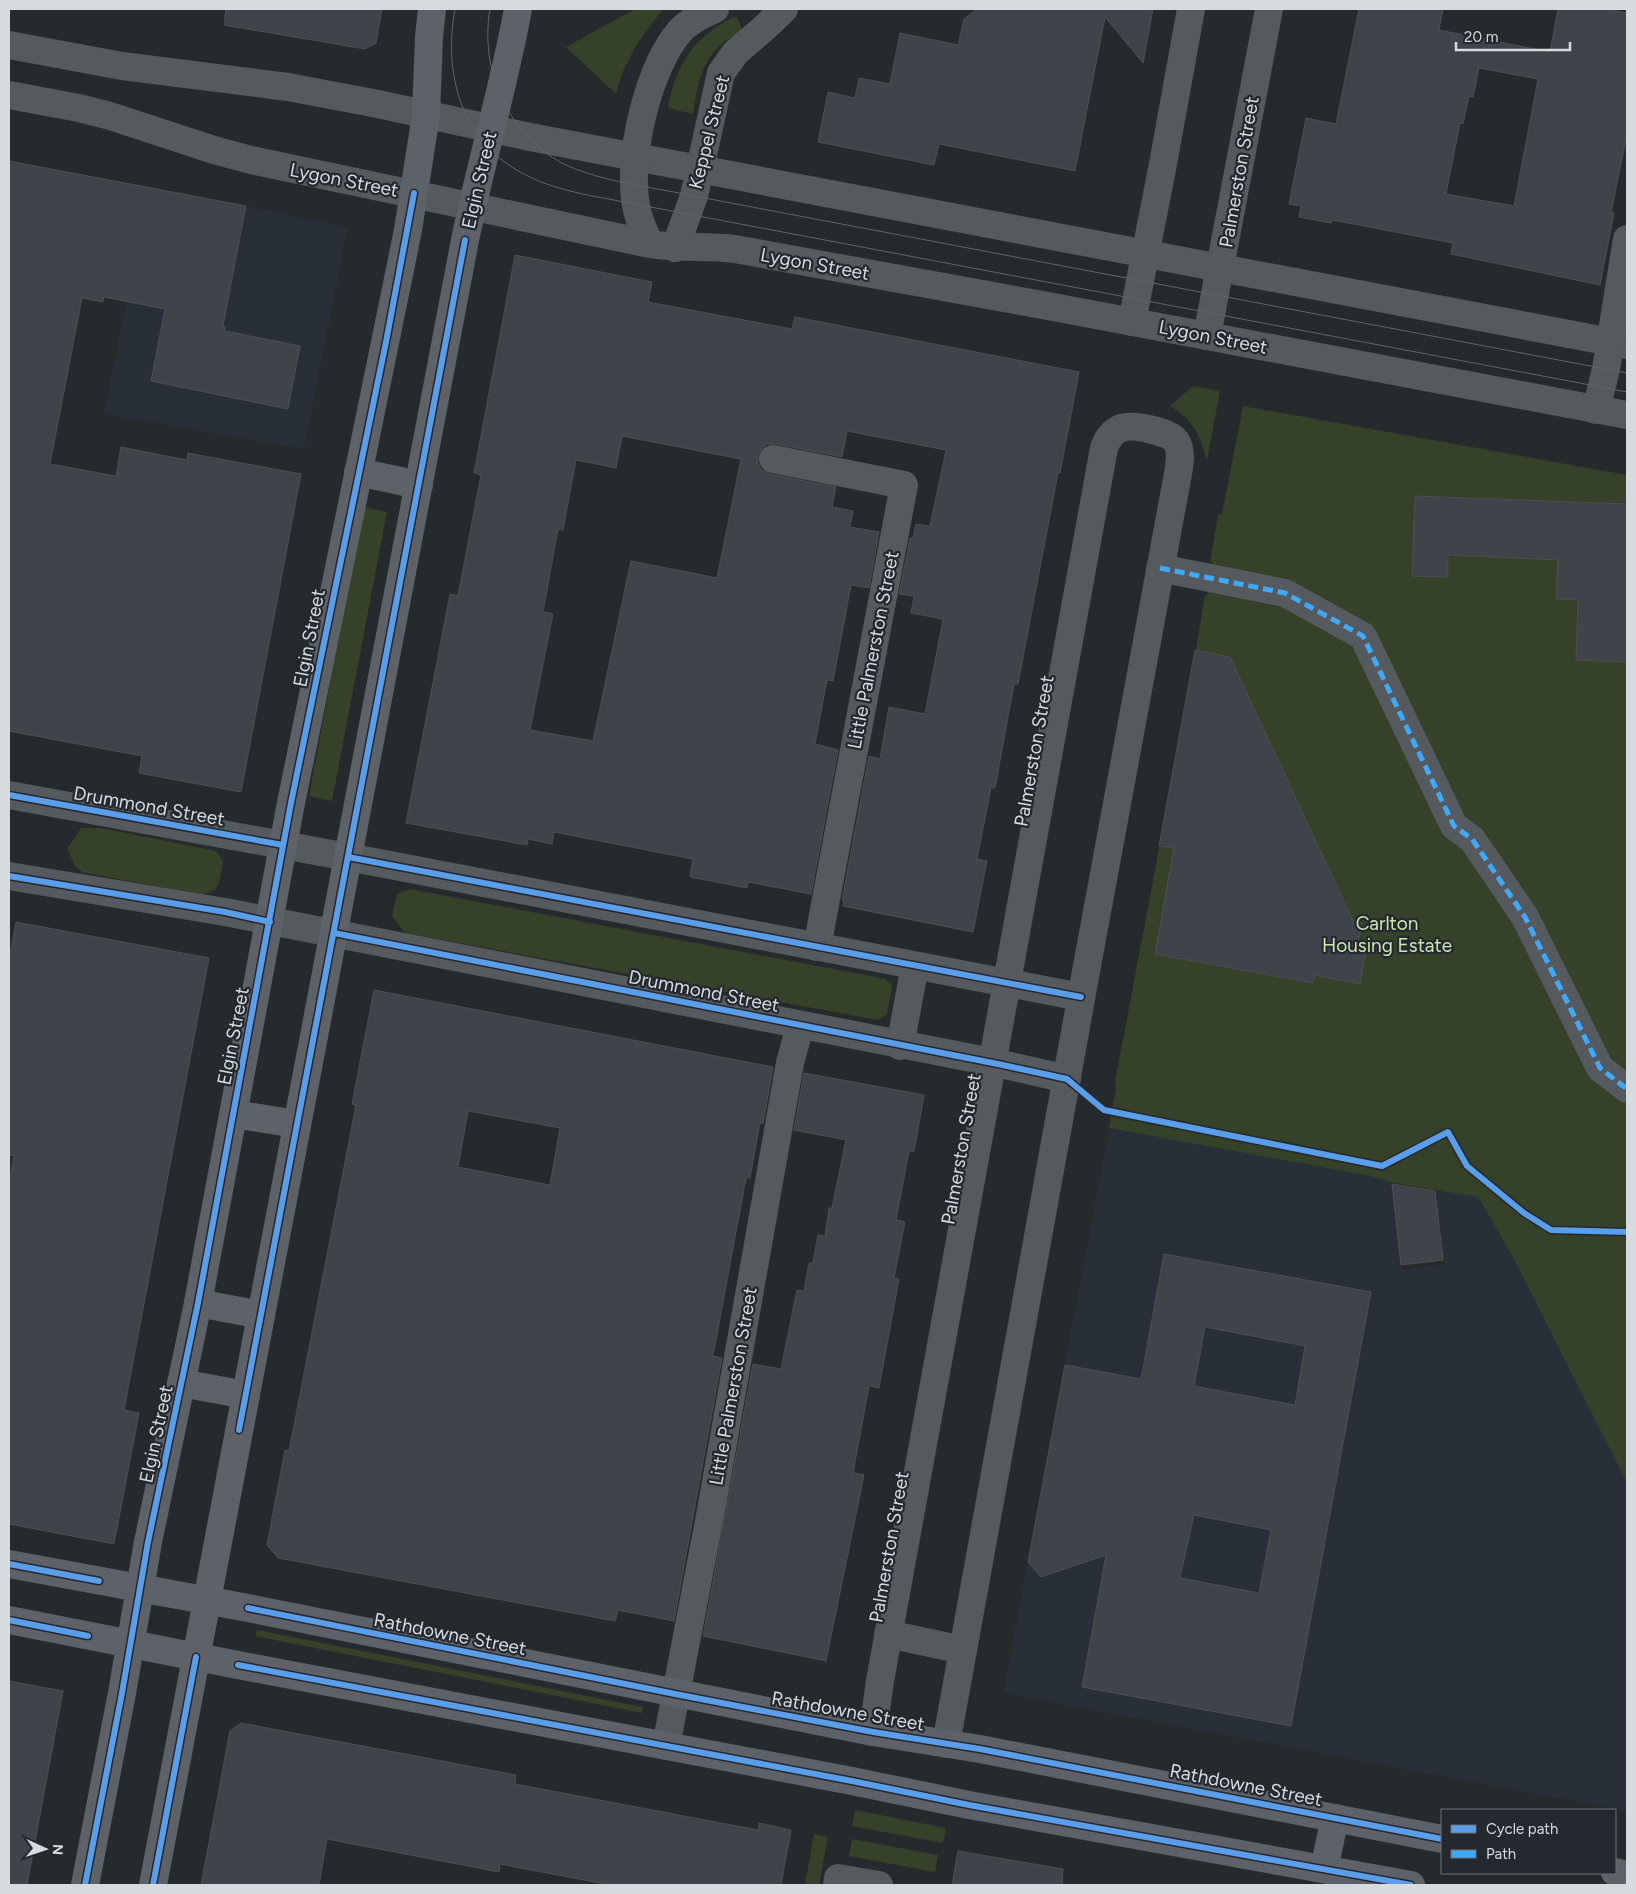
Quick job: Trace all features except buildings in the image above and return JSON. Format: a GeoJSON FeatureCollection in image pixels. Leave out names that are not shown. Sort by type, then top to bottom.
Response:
{"type":"FeatureCollection","features":[{"type":"Feature","properties":{"kind":"main road","name":"Elgin Street"},"geometry":{"type":"LineString","coordinates":[[84,1885],[131,1644],[148,1542],[198,1303],[283,845],[386,342],[414,194],[426,114],[432,9]]}},
{"type":"Feature","properties":{"kind":"main road","name":"Elgin Street"},"geometry":{"type":"LineString","coordinates":[[153,1885],[472,207],[505,74],[518,9]]}},
{"type":"Feature","properties":{"kind":"main road"},"geometry":{"type":"LineString","coordinates":[[358,472],[419,486]]}},
{"type":"Feature","properties":{"kind":"main road"},"geometry":{"type":"LineString","coordinates":[[233,1114],[297,1124]]}},
{"type":"Feature","properties":{"kind":"main road"},"geometry":{"type":"LineString","coordinates":[[198,1303],[261,1315]]}},
{"type":"Feature","properties":{"kind":"main road"},"geometry":{"type":"LineString","coordinates":[[181,1383],[246,1395]]}},
{"type":"Feature","properties":{"kind":"main road","name":"Rathdowne Street"},"geometry":{"type":"LineString","coordinates":[[9,1564],[872,1732],[980,1749],[1441,1839]]}},
{"type":"Feature","properties":{"kind":"main road"},"geometry":{"type":"LineString","coordinates":[[9,1620],[852,1781],[1323,1877],[1411,1885]]}},
{"type":"Feature","properties":{"kind":"main road"},"geometry":{"type":"LineString","coordinates":[[1323,1877],[1335,1818]]}},
{"type":"Feature","properties":{"kind":"street"},"geometry":{"type":"LineString","coordinates":[[662,246],[635,204],[635,157],[650,90],[667,52],[686,26],[715,9]]}},
{"type":"Feature","properties":{"kind":"street","name":"Keppel Street"},"geometry":{"type":"LineString","coordinates":[[662,246],[694,196],[721,74],[736,52],[784,9]]}},
{"type":"Feature","properties":{"kind":"street"},"geometry":{"type":"LineString","coordinates":[[1132,322],[1191,9]]}},
{"type":"Feature","properties":{"kind":"street","name":"Palmerston Street"},"geometry":{"type":"LineString","coordinates":[[1207,336],[1269,9]]}},
{"type":"Feature","properties":{"kind":"street"},"geometry":{"type":"LineString","coordinates":[[9,45],[122,66],[288,87],[700,170],[1619,343]]}},
{"type":"Feature","properties":{"kind":"street","name":"Lygon Street"},"geometry":{"type":"LineString","coordinates":[[9,95],[110,116],[251,160],[662,246],[722,247],[1627,415]]}},
{"type":"Feature","properties":{"kind":"street"},"geometry":{"type":"LineString","coordinates":[[1596,410],[1619,343],[1627,239]]}},
{"type":"Feature","properties":{"kind":"street","name":"Palmerston Street"},"geometry":{"type":"LineString","coordinates":[[872,1732],[888,1634],[992,1062],[1008,984],[1104,448],[1107,439],[1114,432],[1129,427],[1163,433],[1176,442],[1180,450],[1177,479],[946,1744]]}},
{"type":"Feature","properties":{"kind":"street","name":"Little Palmerston Street"},"geometry":{"type":"LineString","coordinates":[[773,459],[904,485],[817,947]]}},
{"type":"Feature","properties":{"kind":"street"},"geometry":{"type":"LineString","coordinates":[[1160,568],[1285,593],[1363,636],[1454,826],[1472,839],[1525,917],[1600,1068],[1627,1089]]}},
{"type":"Feature","properties":{"kind":"street","name":"Drummond Street"},"geometry":{"type":"LineString","coordinates":[[9,795],[348,857],[1081,997]]}},
{"type":"Feature","properties":{"kind":"street","name":"Drummond Street"},"geometry":{"type":"LineString","coordinates":[[9,876],[225,912],[900,1046],[992,1062],[1067,1079]]}},
{"type":"Feature","properties":{"kind":"street"},"geometry":{"type":"LineString","coordinates":[[900,1046],[915,966]]}},
{"type":"Feature","properties":{"kind":"street","name":"Little Palmerston Street"},"geometry":{"type":"LineString","coordinates":[[666,1746],[700,1572],[790,1063],[800,1026]]}},
{"type":"Feature","properties":{"kind":"street","name":"Palmerston Street"},"geometry":{"type":"LineString","coordinates":[[888,1634],[963,1650]]}},
{"type":"Feature","properties":{"kind":"street"},"geometry":{"type":"LineString","coordinates":[[837,1885],[838,1878],[879,1885]]}},
{"type":"Feature","properties":{"kind":"shaded area"},"geometry":{"type":"Polygon","coordinates":[[[247,206],[348,228],[304,449],[104,414],[126,301],[225,319],[247,206]]]}},
{"type":"Feature","properties":{"kind":"shaded area"},"geometry":{"type":"Polygon","coordinates":[[[1109,1128],[1370,1176],[1394,1183],[1402,1270],[1444,1264],[1433,1186],[1478,1197],[1514,1259],[1627,1483],[1627,1811],[1003,1693],[1109,1128]]]}},
{"type":"Feature","properties":{"kind":"green space"},"geometry":{"type":"Polygon","coordinates":[[[635,9],[663,9],[637,44],[623,71],[616,94],[566,47],[635,9]]]}},
{"type":"Feature","properties":{"kind":"green space"},"geometry":{"type":"Polygon","coordinates":[[[733,17],[738,18],[742,30],[722,44],[707,61],[700,78],[693,114],[668,108],[676,78],[688,54],[707,34],[733,17]]]}},
{"type":"Feature","properties":{"kind":"green space"},"geometry":{"type":"Polygon","coordinates":[[[1193,386],[1220,391],[1207,460],[1195,428],[1185,417],[1170,406],[1193,386]]]}},
{"type":"Feature","properties":{"kind":"green space","name":"Carlton Housing Estate"},"geometry":{"type":"Polygon","coordinates":[[[1243,406],[1627,475],[1627,1483],[1514,1259],[1478,1197],[1394,1183],[1370,1176],[1109,1128],[1116,1088],[1115,1082],[1205,595],[1207,595],[1213,563],[1210,562],[1218,514],[1222,514],[1243,406]]]}},
{"type":"Feature","properties":{"kind":"green space"},"geometry":{"type":"Polygon","coordinates":[[[363,507],[387,512],[332,801],[309,796],[363,507]]]}},
{"type":"Feature","properties":{"kind":"green space"},"geometry":{"type":"Polygon","coordinates":[[[81,828],[101,828],[216,851],[223,861],[219,883],[215,890],[202,895],[82,872],[75,866],[67,849],[81,828]]]}},
{"type":"Feature","properties":{"kind":"green space"},"geometry":{"type":"Polygon","coordinates":[[[410,889],[886,979],[892,986],[887,1014],[878,1020],[405,933],[392,916],[397,894],[410,889]]]}},
{"type":"Feature","properties":{"kind":"green space"},"geometry":{"type":"Polygon","coordinates":[[[257,1630],[643,1707],[642,1713],[255,1636],[257,1630]]]}},
{"type":"Feature","properties":{"kind":"green space"},"geometry":{"type":"Polygon","coordinates":[[[855,1810],[946,1828],[943,1843],[852,1826],[855,1810]]]}},
{"type":"Feature","properties":{"kind":"green space"},"geometry":{"type":"Polygon","coordinates":[[[814,1834],[828,1837],[819,1885],[805,1885],[814,1834]]]}},
{"type":"Feature","properties":{"kind":"green space"},"geometry":{"type":"Polygon","coordinates":[[[852,1839],[938,1855],[935,1872],[849,1856],[852,1839]]]}},
{"type":"Feature","properties":{"kind":"tram line"},"geometry":{"type":"LineString","coordinates":[[455,9],[452,33],[452,58],[455,81],[461,104],[471,125],[485,144],[502,160],[531,178],[552,186],[582,194],[1627,392]]}},
{"type":"Feature","properties":{"kind":"tram line"},"geometry":{"type":"LineString","coordinates":[[490,9],[488,35],[490,60],[496,84],[506,107],[520,128],[537,146],[558,161],[581,171],[637,185],[1627,373]]}},
{"type":"Feature","properties":{"kind":"marked path"},"geometry":{"type":"LineString","coordinates":[[1160,568],[1285,593],[1363,636],[1454,826],[1472,839],[1525,917],[1600,1068],[1627,1089]]}},
{"type":"Feature","properties":{"kind":"cycle path"},"geometry":{"type":"LineString","coordinates":[[85,1885],[122,1693],[148,1542],[198,1303],[291,803],[386,342],[414,193]]}},
{"type":"Feature","properties":{"kind":"cycle path"},"geometry":{"type":"LineString","coordinates":[[239,1430],[465,240]]}},
{"type":"Feature","properties":{"kind":"cycle path"},"geometry":{"type":"LineString","coordinates":[[9,795],[283,845]]}},
{"type":"Feature","properties":{"kind":"cycle path"},"geometry":{"type":"LineString","coordinates":[[348,857],[1081,997]]}},
{"type":"Feature","properties":{"kind":"cycle path"},"geometry":{"type":"LineString","coordinates":[[9,876],[225,912],[270,922]]}},
{"type":"Feature","properties":{"kind":"cycle path"},"geometry":{"type":"LineString","coordinates":[[334,933],[1067,1079],[1104,1110],[1382,1166],[1448,1132],[1467,1166],[1524,1213],[1551,1230],[1627,1232]]}},
{"type":"Feature","properties":{"kind":"cycle path"},"geometry":{"type":"LineString","coordinates":[[9,1564],[99,1581]]}},
{"type":"Feature","properties":{"kind":"cycle path"},"geometry":{"type":"LineString","coordinates":[[248,1608],[675,1694],[873,1732],[980,1749],[1441,1839]]}},
{"type":"Feature","properties":{"kind":"cycle path"},"geometry":{"type":"LineString","coordinates":[[9,1620],[88,1636]]}},
{"type":"Feature","properties":{"kind":"cycle path"},"geometry":{"type":"LineString","coordinates":[[153,1885],[196,1657]]}},
{"type":"Feature","properties":{"kind":"cycle path"},"geometry":{"type":"LineString","coordinates":[[238,1665],[852,1781],[969,1805],[1411,1885]]}}]}
